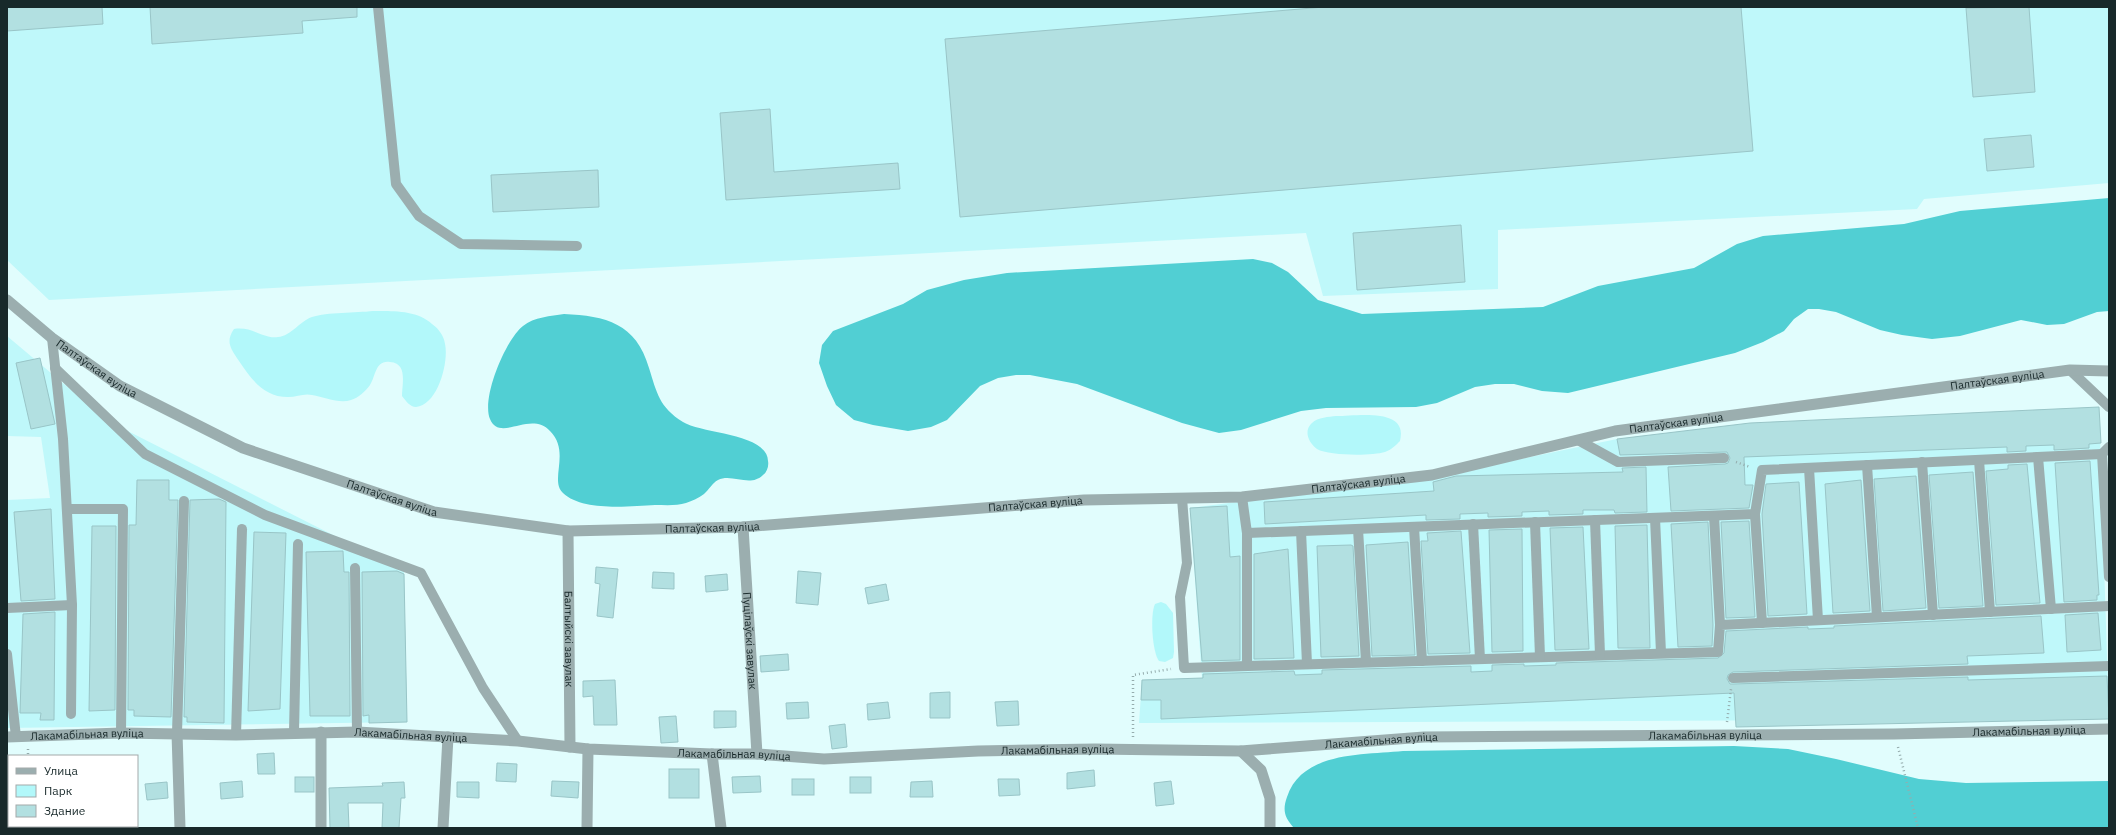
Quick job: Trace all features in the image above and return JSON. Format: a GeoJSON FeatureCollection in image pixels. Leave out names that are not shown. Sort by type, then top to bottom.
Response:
{"type":"FeatureCollection","features":[{"type":"Feature","properties":{"kind":"street","name":"Палтаўская вуліца"},"geometry":{"type":"LineString","coordinates":[[7,300],[52,338],[120,386],[243,448],[434,512],[568,531],[743,527],[1084,500],[1242,497],[1432,475],[1615,431],[2070,370],[2109,371]]}},
{"type":"Feature","properties":{"kind":"street","name":"Пуцілаўскі завулак"},"geometry":{"type":"LineString","coordinates":[[743,527],[757,754]]}},
{"type":"Feature","properties":{"kind":"street","name":"Балтыйскі завулак"},"geometry":{"type":"LineString","coordinates":[[568,531],[570,747]]}},
{"type":"Feature","properties":{"kind":"street","name":"Лакамабільная вуліца"},"geometry":{"type":"LineString","coordinates":[[11,737],[121,733],[236,735],[294,732],[357,732],[518,741],[588,749],[712,754],[757,754],[824,759],[978,751],[1241,751],[1424,737],[1894,734],[2109,730]]}},
{"type":"Feature","properties":{"kind":"street"},"geometry":{"type":"LineString","coordinates":[[320,828],[321,732]]}},
{"type":"Feature","properties":{"kind":"street"},"geometry":{"type":"LineString","coordinates":[[177,733],[180,828]]}},
{"type":"Feature","properties":{"kind":"street"},"geometry":{"type":"LineString","coordinates":[[443,828],[448,737]]}},
{"type":"Feature","properties":{"kind":"street"},"geometry":{"type":"LineString","coordinates":[[587,828],[588,749]]}},
{"type":"Feature","properties":{"kind":"street"},"geometry":{"type":"LineString","coordinates":[[1241,751],[1261,770],[1270,798],[1270,828]]}},
{"type":"Feature","properties":{"kind":"street"},"geometry":{"type":"LineString","coordinates":[[712,754],[721,828]]}},
{"type":"Feature","properties":{"kind":"lane"},"geometry":{"type":"LineString","coordinates":[[378,7],[396,184],[419,216],[461,244],[577,246]]}},
{"type":"Feature","properties":{"kind":"lane"},"geometry":{"type":"LineString","coordinates":[[52,338],[63,439],[67,509],[72,605],[72,714]]}},
{"type":"Feature","properties":{"kind":"lane"},"geometry":{"type":"LineString","coordinates":[[55,368],[145,454],[266,515],[421,573],[483,688],[518,741]]}},
{"type":"Feature","properties":{"kind":"lane"},"geometry":{"type":"LineString","coordinates":[[2070,370],[2109,407]]}},
{"type":"Feature","properties":{"kind":"lane"},"geometry":{"type":"LineString","coordinates":[[1578,440],[1618,462],[1724,458]]}},
{"type":"Feature","properties":{"kind":"lane"},"geometry":{"type":"LineString","coordinates":[[1762,623],[1755,514],[1762,470],[2038,457],[2106,450],[2109,577]]}},
{"type":"Feature","properties":{"kind":"lane"},"geometry":{"type":"LineString","coordinates":[[2038,457],[2051,609]]}},
{"type":"Feature","properties":{"kind":"lane"},"geometry":{"type":"LineString","coordinates":[[1979,460],[1990,612]]}},
{"type":"Feature","properties":{"kind":"lane"},"geometry":{"type":"LineString","coordinates":[[1922,462],[1933,614]]}},
{"type":"Feature","properties":{"kind":"lane"},"geometry":{"type":"LineString","coordinates":[[1867,465],[1877,617]]}},
{"type":"Feature","properties":{"kind":"lane"},"geometry":{"type":"LineString","coordinates":[[1809,468],[1818,620]]}},
{"type":"Feature","properties":{"kind":"lane"},"geometry":{"type":"LineString","coordinates":[[1242,497],[1247,533],[1247,666]]}},
{"type":"Feature","properties":{"kind":"lane"},"geometry":{"type":"LineString","coordinates":[[1182,498],[1187,563],[1180,597],[1184,668],[1718,652],[1720,625],[1714,516]]}},
{"type":"Feature","properties":{"kind":"lane"},"geometry":{"type":"LineString","coordinates":[[177,733],[184,501]]}},
{"type":"Feature","properties":{"kind":"lane"},"geometry":{"type":"LineString","coordinates":[[67,509],[122,509],[121,733]]}},
{"type":"Feature","properties":{"kind":"lane"},"geometry":{"type":"LineString","coordinates":[[1247,533],[1755,514]]}},
{"type":"Feature","properties":{"kind":"lane"},"geometry":{"type":"LineString","coordinates":[[1655,518],[1661,653]]}},
{"type":"Feature","properties":{"kind":"lane"},"geometry":{"type":"LineString","coordinates":[[1595,520],[1600,655]]}},
{"type":"Feature","properties":{"kind":"lane"},"geometry":{"type":"LineString","coordinates":[[1535,522],[1540,657]]}},
{"type":"Feature","properties":{"kind":"lane"},"geometry":{"type":"LineString","coordinates":[[1473,524],[1480,659]]}},
{"type":"Feature","properties":{"kind":"lane"},"geometry":{"type":"LineString","coordinates":[[1414,527],[1422,660]]}},
{"type":"Feature","properties":{"kind":"lane"},"geometry":{"type":"LineString","coordinates":[[236,735],[242,529]]}},
{"type":"Feature","properties":{"kind":"lane"},"geometry":{"type":"LineString","coordinates":[[1358,529],[1366,662]]}},
{"type":"Feature","properties":{"kind":"lane"},"geometry":{"type":"LineString","coordinates":[[1302,531],[1307,664]]}},
{"type":"Feature","properties":{"kind":"lane"},"geometry":{"type":"LineString","coordinates":[[294,732],[298,544]]}},
{"type":"Feature","properties":{"kind":"lane"},"geometry":{"type":"LineString","coordinates":[[355,568],[357,732]]}},
{"type":"Feature","properties":{"kind":"lane"},"geometry":{"type":"LineString","coordinates":[[7,608],[72,605]]}},
{"type":"Feature","properties":{"kind":"lane"},"geometry":{"type":"LineString","coordinates":[[1720,625],[2109,606]]}},
{"type":"Feature","properties":{"kind":"lane"},"geometry":{"type":"LineString","coordinates":[[7,654],[11,737]]}},
{"type":"Feature","properties":{"kind":"lane"},"geometry":{"type":"LineString","coordinates":[[1733,678],[2109,666]]}},
{"type":"Feature","properties":{"kind":"lane"},"geometry":{"type":"LineString","coordinates":[[2109,724],[2109,730]]}},
{"type":"Feature","properties":{"kind":"path"},"geometry":{"type":"LineString","coordinates":[[1724,458],[1762,470]]}},
{"type":"Feature","properties":{"kind":"path"},"geometry":{"type":"LineString","coordinates":[[1133,750],[1133,675],[1184,668]]}},
{"type":"Feature","properties":{"kind":"path"},"geometry":{"type":"LineString","coordinates":[[1894,734],[1918,828]]}},
{"type":"Feature","properties":{"kind":"shaded area"},"geometry":{"type":"Polygon","coordinates":[[[7,7],[2109,7],[2109,183],[1924,199],[1917,209],[1498,230],[1498,289],[1323,296],[1306,233],[49,300],[7,260],[7,7]]]}},
{"type":"Feature","properties":{"kind":"shaded area"},"geometry":{"type":"Polygon","coordinates":[[[2109,198],[2109,311],[2097,312],[2064,324],[2047,325],[2021,320],[1960,336],[1932,339],[1880,330],[1836,312],[1808,309],[1794,319],[1784,331],[1763,342],[1735,353],[1568,393],[1542,391],[1514,384],[1495,384],[1475,387],[1437,403],[1416,407],[1326,408],[1301,411],[1241,430],[1219,433],[1182,423],[1077,384],[1030,375],[1016,375],[998,378],[980,386],[947,420],[931,427],[908,431],[854,420],[836,405],[827,386],[819,363],[822,345],[833,331],[903,304],[927,290],[964,280],[1007,273],[1253,259],[1272,263],[1288,272],[1318,300],[1362,314],[1543,307],[1598,286],[1694,268],[1737,244],[1763,236],[1904,224],[1960,211],[2109,198]]]}},
{"type":"Feature","properties":{"kind":"shaded area"},"geometry":{"type":"Polygon","coordinates":[[[564,314],[606,320],[627,332],[636,341],[643,353],[660,399],[669,411],[683,422],[692,426],[746,440],[757,445],[765,452],[768,461],[766,472],[758,479],[752,480],[723,478],[714,483],[700,497],[679,505],[620,507],[594,505],[582,503],[563,493],[559,487],[558,481],[560,456],[559,448],[556,439],[550,431],[542,425],[534,424],[525,424],[508,428],[495,426],[490,419],[488,410],[489,397],[497,370],[509,343],[516,333],[527,323],[532,321],[543,317],[564,314]]]}},
{"type":"Feature","properties":{"kind":"shaded area"},"geometry":{"type":"Polygon","coordinates":[[[7,336],[108,421],[404,571],[407,722],[7,728],[7,500],[50,498],[41,437],[7,436],[7,336]]]}},
{"type":"Feature","properties":{"kind":"shaded area"},"geometry":{"type":"Polygon","coordinates":[[[2099,407],[2109,719],[1139,723],[1142,680],[1202,678],[1190,508],[1433,477],[1617,439],[2099,407]]]}},
{"type":"Feature","properties":{"kind":"shaded area"},"geometry":{"type":"Polygon","coordinates":[[[1734,746],[1788,749],[1919,779],[1966,783],[2109,781],[2109,828],[1294,828],[1288,821],[1285,814],[1285,802],[1287,797],[1295,782],[1306,771],[1320,763],[1353,755],[1403,751],[1734,746]]]}},
{"type":"Feature","properties":{"kind":"green space"},"geometry":{"type":"Polygon","coordinates":[[[373,311],[404,312],[419,316],[435,326],[442,335],[446,352],[443,371],[436,391],[424,404],[414,407],[402,396],[402,370],[396,363],[390,362],[381,363],[372,381],[364,392],[351,400],[337,401],[309,395],[288,397],[272,394],[259,386],[253,380],[236,357],[230,345],[231,334],[234,329],[247,329],[267,336],[278,337],[287,334],[303,322],[318,315],[373,311]]]}},
{"type":"Feature","properties":{"kind":"green space"},"geometry":{"type":"Polygon","coordinates":[[[1368,415],[1389,418],[1397,423],[1401,430],[1400,441],[1387,451],[1371,454],[1340,454],[1317,449],[1308,437],[1309,426],[1314,421],[1336,416],[1368,415]]]}},
{"type":"Feature","properties":{"kind":"green space"},"geometry":{"type":"Polygon","coordinates":[[[1161,602],[1166,604],[1173,613],[1174,652],[1173,658],[1165,662],[1159,661],[1153,642],[1152,633],[1153,609],[1155,604],[1161,602]]]}},
{"type":"Feature","properties":{"kind":"building"},"geometry":{"type":"Polygon","coordinates":[[[7,7],[102,7],[103,24],[7,31],[7,7]]]}},
{"type":"Feature","properties":{"kind":"building"},"geometry":{"type":"Polygon","coordinates":[[[150,7],[357,7],[357,17],[302,21],[303,33],[152,44],[150,7]]]}},
{"type":"Feature","properties":{"kind":"building"},"geometry":{"type":"Polygon","coordinates":[[[1324,7],[1741,7],[1753,151],[960,217],[945,39],[1324,7]]]}},
{"type":"Feature","properties":{"kind":"building"},"geometry":{"type":"Polygon","coordinates":[[[2029,7],[2035,92],[1973,97],[1966,8],[2029,7]]]}},
{"type":"Feature","properties":{"kind":"building"},"geometry":{"type":"Polygon","coordinates":[[[770,109],[774,172],[898,163],[900,189],[726,200],[720,113],[770,109]]]}},
{"type":"Feature","properties":{"kind":"building"},"geometry":{"type":"Polygon","coordinates":[[[2031,135],[2034,167],[1987,171],[1984,139],[2031,135]]]}},
{"type":"Feature","properties":{"kind":"building"},"geometry":{"type":"Polygon","coordinates":[[[598,170],[599,207],[493,212],[491,175],[598,170]]]}},
{"type":"Feature","properties":{"kind":"building"},"geometry":{"type":"Polygon","coordinates":[[[1461,225],[1465,282],[1357,290],[1353,233],[1461,225]]]}},
{"type":"Feature","properties":{"kind":"building"},"geometry":{"type":"Polygon","coordinates":[[[40,358],[55,424],[31,429],[16,363],[40,358]]]}},
{"type":"Feature","properties":{"kind":"building"},"geometry":{"type":"Polygon","coordinates":[[[2099,407],[2101,443],[2089,444],[2089,448],[2054,450],[2054,445],[2026,446],[2026,451],[2007,452],[2007,447],[1744,457],[1745,485],[1753,485],[1749,508],[1671,511],[1668,467],[1725,464],[1728,463],[1730,458],[1727,452],[1620,455],[1617,439],[1750,423],[2099,407]]]}},
{"type":"Feature","properties":{"kind":"building"},"geometry":{"type":"Polygon","coordinates":[[[2090,461],[2099,595],[2097,595],[2097,600],[2064,602],[2055,463],[2090,461]]]}},
{"type":"Feature","properties":{"kind":"building"},"geometry":{"type":"Polygon","coordinates":[[[2027,464],[2040,603],[1996,605],[1986,471],[2008,469],[2008,465],[2027,464]]]}},
{"type":"Feature","properties":{"kind":"building"},"geometry":{"type":"Polygon","coordinates":[[[1646,467],[1647,512],[1615,513],[1614,510],[1583,510],[1583,514],[1549,515],[1549,511],[1522,512],[1522,516],[1488,517],[1488,513],[1460,514],[1460,519],[1426,520],[1426,515],[1265,524],[1264,502],[1434,491],[1433,482],[1456,476],[1623,472],[1622,468],[1646,467]]]}},
{"type":"Feature","properties":{"kind":"building"},"geometry":{"type":"Polygon","coordinates":[[[1973,472],[1983,606],[1939,608],[1929,475],[1973,472]]]}},
{"type":"Feature","properties":{"kind":"building"},"geometry":{"type":"Polygon","coordinates":[[[1916,476],[1926,608],[1883,611],[1874,479],[1916,476]]]}},
{"type":"Feature","properties":{"kind":"building"},"geometry":{"type":"Polygon","coordinates":[[[137,480],[169,480],[169,500],[178,500],[171,717],[134,716],[134,710],[128,710],[129,525],[136,525],[137,480]]]}},
{"type":"Feature","properties":{"kind":"building"},"geometry":{"type":"Polygon","coordinates":[[[1861,480],[1870,611],[1833,613],[1825,484],[1861,480]]]}},
{"type":"Feature","properties":{"kind":"building"},"geometry":{"type":"Polygon","coordinates":[[[1799,482],[1807,614],[1768,616],[1762,514],[1766,484],[1799,482]]]}},
{"type":"Feature","properties":{"kind":"building"},"geometry":{"type":"Polygon","coordinates":[[[219,499],[226,502],[224,723],[187,722],[187,717],[184,717],[190,500],[219,499]]]}},
{"type":"Feature","properties":{"kind":"building"},"geometry":{"type":"Polygon","coordinates":[[[1227,506],[1230,557],[1240,556],[1240,660],[1202,661],[1190,508],[1227,506]]]}},
{"type":"Feature","properties":{"kind":"building"},"geometry":{"type":"Polygon","coordinates":[[[51,509],[55,599],[21,601],[14,512],[51,509]]]}},
{"type":"Feature","properties":{"kind":"building"},"geometry":{"type":"Polygon","coordinates":[[[1749,521],[1755,617],[1726,618],[1721,522],[1749,521]]]}},
{"type":"Feature","properties":{"kind":"building"},"geometry":{"type":"Polygon","coordinates":[[[1708,522],[1713,625],[1712,646],[1678,647],[1671,524],[1708,522]]]}},
{"type":"Feature","properties":{"kind":"building"},"geometry":{"type":"Polygon","coordinates":[[[1647,525],[1650,648],[1618,648],[1615,526],[1647,525]]]}},
{"type":"Feature","properties":{"kind":"building"},"geometry":{"type":"Polygon","coordinates":[[[92,526],[116,526],[115,710],[89,711],[92,526]]]}},
{"type":"Feature","properties":{"kind":"building"},"geometry":{"type":"Polygon","coordinates":[[[1583,527],[1589,649],[1555,650],[1550,528],[1583,527]]]}},
{"type":"Feature","properties":{"kind":"building"},"geometry":{"type":"Polygon","coordinates":[[[1522,529],[1523,651],[1492,652],[1489,530],[1522,529]]]}},
{"type":"Feature","properties":{"kind":"building"},"geometry":{"type":"Polygon","coordinates":[[[1461,531],[1470,653],[1428,654],[1421,541],[1428,541],[1427,533],[1461,531]]]}},
{"type":"Feature","properties":{"kind":"building"},"geometry":{"type":"Polygon","coordinates":[[[254,532],[286,533],[280,709],[248,711],[254,532]]]}},
{"type":"Feature","properties":{"kind":"building"},"geometry":{"type":"Polygon","coordinates":[[[1408,542],[1415,655],[1372,656],[1366,545],[1408,542]]]}},
{"type":"Feature","properties":{"kind":"building"},"geometry":{"type":"Polygon","coordinates":[[[1317,546],[1353,546],[1359,656],[1321,657],[1317,546]]]}},
{"type":"Feature","properties":{"kind":"building"},"geometry":{"type":"Polygon","coordinates":[[[1288,549],[1294,658],[1254,659],[1254,554],[1288,549]]]}},
{"type":"Feature","properties":{"kind":"building"},"geometry":{"type":"Polygon","coordinates":[[[343,551],[344,572],[349,572],[350,716],[310,716],[306,552],[343,551]]]}},
{"type":"Feature","properties":{"kind":"building"},"geometry":{"type":"Polygon","coordinates":[[[596,567],[618,569],[613,618],[597,616],[600,584],[595,583],[596,567]]]}},
{"type":"Feature","properties":{"kind":"building"},"geometry":{"type":"Polygon","coordinates":[[[397,571],[404,574],[407,722],[369,723],[369,715],[363,716],[362,572],[397,571]]]}},
{"type":"Feature","properties":{"kind":"building"},"geometry":{"type":"Polygon","coordinates":[[[798,571],[821,573],[818,605],[796,603],[798,571]]]}},
{"type":"Feature","properties":{"kind":"building"},"geometry":{"type":"Polygon","coordinates":[[[653,572],[674,573],[674,589],[652,588],[653,572]]]}},
{"type":"Feature","properties":{"kind":"building"},"geometry":{"type":"Polygon","coordinates":[[[727,574],[728,590],[706,592],[705,576],[727,574]]]}},
{"type":"Feature","properties":{"kind":"building"},"geometry":{"type":"Polygon","coordinates":[[[886,584],[889,600],[868,604],[865,588],[886,584]]]}},
{"type":"Feature","properties":{"kind":"building"},"geometry":{"type":"Polygon","coordinates":[[[55,612],[54,720],[40,720],[41,713],[20,713],[23,614],[55,612]]]}},
{"type":"Feature","properties":{"kind":"building"},"geometry":{"type":"Polygon","coordinates":[[[2098,613],[2101,650],[2067,652],[2065,615],[2098,613]]]}},
{"type":"Feature","properties":{"kind":"building"},"geometry":{"type":"Polygon","coordinates":[[[2041,616],[2044,653],[1967,656],[1968,664],[1733,672],[1728,675],[1727,679],[1730,684],[1733,684],[1968,677],[1968,680],[2107,676],[2109,719],[1736,727],[1734,693],[1161,719],[1161,700],[1141,700],[1142,680],[1203,678],[1203,674],[1294,671],[1295,675],[1322,674],[1322,670],[1471,666],[1471,672],[1492,671],[1492,665],[1524,664],[1524,666],[1556,665],[1556,663],[1718,658],[1724,653],[1726,631],[1808,627],[1808,629],[1834,628],[1834,626],[2041,616]]]}},
{"type":"Feature","properties":{"kind":"building"},"geometry":{"type":"Polygon","coordinates":[[[788,654],[789,670],[761,672],[760,656],[788,654]]]}},
{"type":"Feature","properties":{"kind":"building"},"geometry":{"type":"Polygon","coordinates":[[[615,680],[617,725],[594,725],[593,696],[583,697],[583,681],[615,680]]]}},
{"type":"Feature","properties":{"kind":"building"},"geometry":{"type":"Polygon","coordinates":[[[950,692],[950,718],[930,718],[930,693],[950,692]]]}},
{"type":"Feature","properties":{"kind":"building"},"geometry":{"type":"Polygon","coordinates":[[[1018,701],[1019,725],[997,726],[995,702],[1018,701]]]}},
{"type":"Feature","properties":{"kind":"building"},"geometry":{"type":"Polygon","coordinates":[[[808,702],[809,718],[787,719],[786,703],[808,702]]]}},
{"type":"Feature","properties":{"kind":"building"},"geometry":{"type":"Polygon","coordinates":[[[888,702],[890,718],[868,720],[867,704],[888,702]]]}},
{"type":"Feature","properties":{"kind":"building"},"geometry":{"type":"Polygon","coordinates":[[[714,711],[736,711],[736,727],[714,728],[714,711]]]}},
{"type":"Feature","properties":{"kind":"building"},"geometry":{"type":"Polygon","coordinates":[[[676,716],[678,742],[661,743],[659,717],[676,716]]]}},
{"type":"Feature","properties":{"kind":"building"},"geometry":{"type":"Polygon","coordinates":[[[845,724],[847,747],[832,749],[829,726],[845,724]]]}},
{"type":"Feature","properties":{"kind":"building"},"geometry":{"type":"Polygon","coordinates":[[[274,753],[275,774],[258,774],[257,754],[274,753]]]}},
{"type":"Feature","properties":{"kind":"building"},"geometry":{"type":"Polygon","coordinates":[[[497,763],[517,764],[516,782],[496,781],[497,763]]]}},
{"type":"Feature","properties":{"kind":"building"},"geometry":{"type":"Polygon","coordinates":[[[669,769],[699,769],[699,798],[669,798],[669,769]]]}},
{"type":"Feature","properties":{"kind":"building"},"geometry":{"type":"Polygon","coordinates":[[[1094,770],[1095,786],[1067,789],[1067,773],[1094,770]]]}},
{"type":"Feature","properties":{"kind":"building"},"geometry":{"type":"Polygon","coordinates":[[[760,776],[761,792],[733,793],[732,777],[760,776]]]}},
{"type":"Feature","properties":{"kind":"building"},"geometry":{"type":"Polygon","coordinates":[[[295,777],[314,777],[314,792],[295,792],[295,777]]]}},
{"type":"Feature","properties":{"kind":"building"},"geometry":{"type":"Polygon","coordinates":[[[850,777],[871,777],[871,793],[850,793],[850,777]]]}},
{"type":"Feature","properties":{"kind":"building"},"geometry":{"type":"Polygon","coordinates":[[[792,779],[814,779],[814,795],[792,795],[792,779]]]}},
{"type":"Feature","properties":{"kind":"building"},"geometry":{"type":"Polygon","coordinates":[[[998,779],[1019,779],[1020,795],[999,796],[998,779]]]}},
{"type":"Feature","properties":{"kind":"building"},"geometry":{"type":"Polygon","coordinates":[[[242,781],[243,797],[221,799],[220,783],[242,781]]]}},
{"type":"Feature","properties":{"kind":"building"},"geometry":{"type":"Polygon","coordinates":[[[552,781],[579,782],[578,798],[551,796],[552,781]]]}},
{"type":"Feature","properties":{"kind":"building"},"geometry":{"type":"Polygon","coordinates":[[[932,781],[933,797],[910,797],[911,782],[932,781]]]}},
{"type":"Feature","properties":{"kind":"building"},"geometry":{"type":"Polygon","coordinates":[[[1171,781],[1174,804],[1156,806],[1154,783],[1171,781]]]}},
{"type":"Feature","properties":{"kind":"building"},"geometry":{"type":"Polygon","coordinates":[[[167,782],[168,798],[147,800],[145,784],[167,782]]]}},
{"type":"Feature","properties":{"kind":"building"},"geometry":{"type":"Polygon","coordinates":[[[404,782],[405,798],[401,798],[399,828],[382,828],[383,803],[348,803],[349,828],[330,828],[329,788],[383,786],[382,783],[404,782]]]}},
{"type":"Feature","properties":{"kind":"building"},"geometry":{"type":"Polygon","coordinates":[[[457,782],[479,782],[479,798],[457,797],[457,782]]]}}]}
